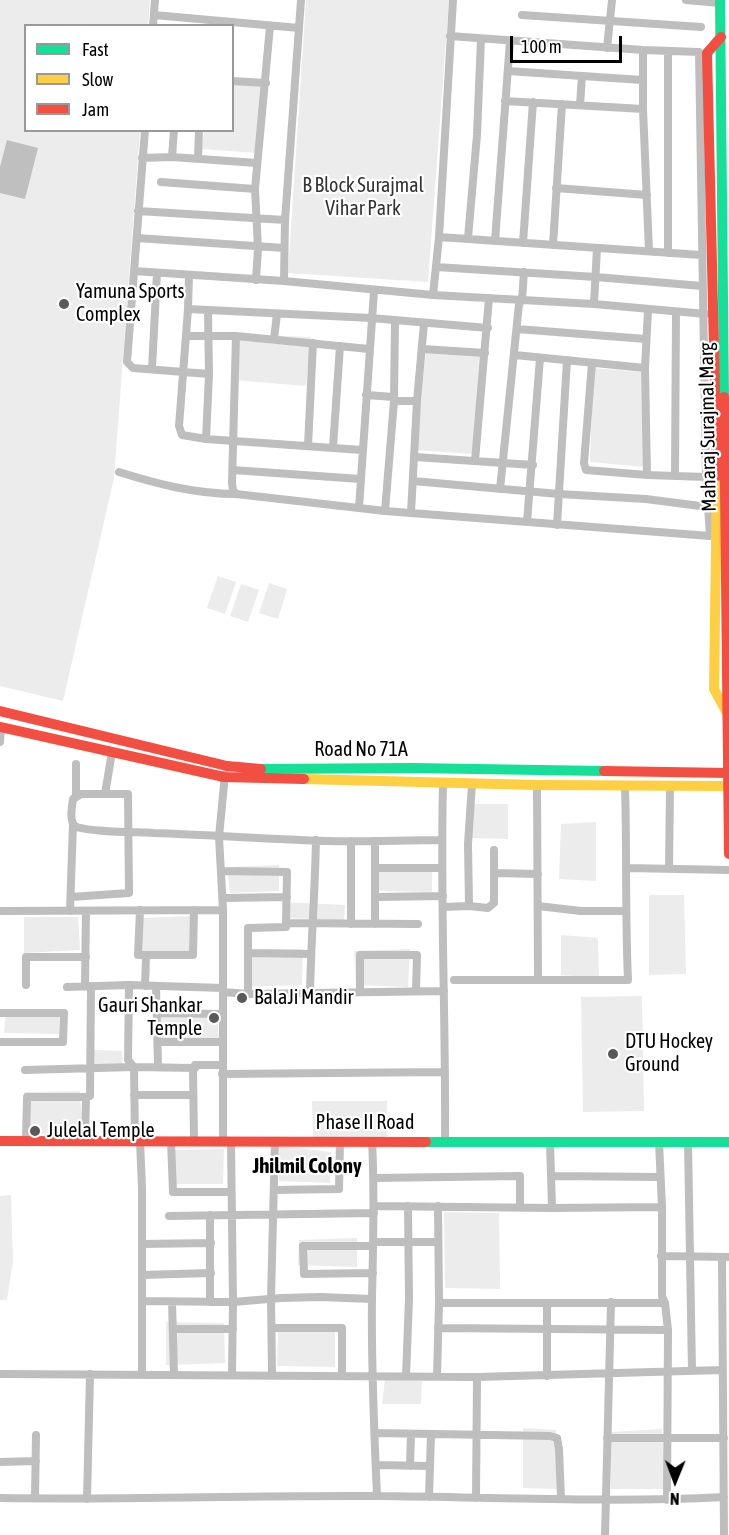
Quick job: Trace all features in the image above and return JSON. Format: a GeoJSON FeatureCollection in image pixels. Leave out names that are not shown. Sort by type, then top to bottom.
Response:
{"type":"FeatureCollection","features":[{"type":"Feature","properties":{"kind":"street"},"geometry":{"type":"LineString","coordinates":[[153,24],[154,0]]}},
{"type":"Feature","properties":{"kind":"street"},"geometry":{"type":"LineString","coordinates":[[284,281],[285,220],[301,0]]}},
{"type":"Feature","properties":{"kind":"street"},"geometry":{"type":"LineString","coordinates":[[433,295],[439,237],[453,0]]}},
{"type":"Feature","properties":{"kind":"street"},"geometry":{"type":"LineString","coordinates":[[607,48],[612,0]]}},
{"type":"Feature","properties":{"kind":"street"},"geometry":{"type":"LineString","coordinates":[[686,0],[720,1]]}},
{"type":"Feature","properties":{"kind":"street","name":"Maharaj Surajmal Marg"},"geometry":{"type":"LineString","coordinates":[[720,1],[714,314],[718,507],[714,689],[728,716]]}},
{"type":"Feature","properties":{"kind":"street"},"geometry":{"type":"LineString","coordinates":[[154,15],[299,28]]}},
{"type":"Feature","properties":{"kind":"street"},"geometry":{"type":"LineString","coordinates":[[522,15],[701,27]]}},
{"type":"Feature","properties":{"kind":"street"},"geometry":{"type":"LineString","coordinates":[[256,280],[258,246],[255,189],[270,26]]}},
{"type":"Feature","properties":{"kind":"street"},"geometry":{"type":"LineString","coordinates":[[119,472],[150,482],[210,494],[236,494],[385,511],[710,536],[718,507],[706,477],[714,314],[702,286],[699,52],[643,51],[450,36]]}},
{"type":"Feature","properties":{"kind":"street"},"geometry":{"type":"LineString","coordinates":[[468,238],[477,135],[481,39]]}},
{"type":"Feature","properties":{"kind":"street"},"geometry":{"type":"LineString","coordinates":[[495,241],[510,41]]}},
{"type":"Feature","properties":{"kind":"street"},"geometry":{"type":"LineString","coordinates":[[643,51],[642,80],[649,251]]}},
{"type":"Feature","properties":{"kind":"street"},"geometry":{"type":"LineString","coordinates":[[668,51],[668,253]]}},
{"type":"Feature","properties":{"kind":"street"},"geometry":{"type":"LineString","coordinates":[[508,71],[642,80]]}},
{"type":"Feature","properties":{"kind":"street"},"geometry":{"type":"LineString","coordinates":[[580,105],[582,75]]}},
{"type":"Feature","properties":{"kind":"street"},"geometry":{"type":"LineString","coordinates":[[234,81],[266,83]]}},
{"type":"Feature","properties":{"kind":"street"},"geometry":{"type":"LineString","coordinates":[[506,101],[643,109]]}},
{"type":"Feature","properties":{"kind":"street"},"geometry":{"type":"LineString","coordinates":[[523,243],[533,102]]}},
{"type":"Feature","properties":{"kind":"street"},"geometry":{"type":"LineString","coordinates":[[553,245],[562,104]]}},
{"type":"Feature","properties":{"kind":"street"},"geometry":{"type":"LineString","coordinates":[[145,132],[127,362],[133,368],[209,374]]}},
{"type":"Feature","properties":{"kind":"street"},"geometry":{"type":"LineString","coordinates":[[172,157],[174,132]]}},
{"type":"Feature","properties":{"kind":"street"},"geometry":{"type":"LineString","coordinates":[[198,159],[199,132]]}},
{"type":"Feature","properties":{"kind":"street"},"geometry":{"type":"LineString","coordinates":[[142,158],[172,157],[257,163]]}},
{"type":"Feature","properties":{"kind":"street"},"geometry":{"type":"LineString","coordinates":[[162,182],[255,189]]}},
{"type":"Feature","properties":{"kind":"street"},"geometry":{"type":"LineString","coordinates":[[556,188],[647,195]]}},
{"type":"Feature","properties":{"kind":"street"},"geometry":{"type":"LineString","coordinates":[[138,212],[285,220]]}},
{"type":"Feature","properties":{"kind":"street"},"geometry":{"type":"LineString","coordinates":[[439,237],[701,255]]}},
{"type":"Feature","properties":{"kind":"street"},"geometry":{"type":"LineString","coordinates":[[137,238],[284,248]]}},
{"type":"Feature","properties":{"kind":"street"},"geometry":{"type":"LineString","coordinates":[[594,304],[597,248]]}},
{"type":"Feature","properties":{"kind":"street"},"geometry":{"type":"LineString","coordinates":[[436,267],[702,286]]}},
{"type":"Feature","properties":{"kind":"street"},"geometry":{"type":"LineString","coordinates":[[134,271],[284,281],[374,291],[594,304],[714,314]]}},
{"type":"Feature","properties":{"kind":"street"},"geometry":{"type":"LineString","coordinates":[[500,489],[524,272]]}},
{"type":"Feature","properties":{"kind":"street"},"geometry":{"type":"LineString","coordinates":[[152,369],[157,273]]}},
{"type":"Feature","properties":{"kind":"street"},"geometry":{"type":"LineString","coordinates":[[189,275],[180,429],[184,436],[362,450]]}},
{"type":"Feature","properties":{"kind":"street"},"geometry":{"type":"LineString","coordinates":[[358,508],[374,291]]}},
{"type":"Feature","properties":{"kind":"street"},"geometry":{"type":"LineString","coordinates":[[474,461],[489,298]]}},
{"type":"Feature","properties":{"kind":"street"},"geometry":{"type":"LineString","coordinates":[[188,309],[371,318],[488,328]]}},
{"type":"Feature","properties":{"kind":"street"},"geometry":{"type":"LineString","coordinates":[[206,439],[210,337],[208,310]]}},
{"type":"Feature","properties":{"kind":"street"},"geometry":{"type":"LineString","coordinates":[[648,310],[645,368],[648,475]]}},
{"type":"Feature","properties":{"kind":"street"},"geometry":{"type":"LineString","coordinates":[[675,476],[676,312]]}},
{"type":"Feature","properties":{"kind":"street"},"geometry":{"type":"LineString","coordinates":[[274,339],[277,314]]}},
{"type":"Feature","properties":{"kind":"street"},"geometry":{"type":"LineString","coordinates":[[385,511],[394,399],[395,320]]}},
{"type":"Feature","properties":{"kind":"street"},"geometry":{"type":"LineString","coordinates":[[411,513],[424,323]]}},
{"type":"Feature","properties":{"kind":"street"},"geometry":{"type":"LineString","coordinates":[[517,329],[646,339]]}},
{"type":"Feature","properties":{"kind":"street"},"geometry":{"type":"LineString","coordinates":[[186,336],[236,336],[369,349]]}},
{"type":"Feature","properties":{"kind":"street"},"geometry":{"type":"LineString","coordinates":[[236,336],[232,490],[236,494]]}},
{"type":"Feature","properties":{"kind":"street"},"geometry":{"type":"LineString","coordinates":[[308,446],[312,343]]}},
{"type":"Feature","properties":{"kind":"street"},"geometry":{"type":"LineString","coordinates":[[333,447],[340,346]]}},
{"type":"Feature","properties":{"kind":"street"},"geometry":{"type":"LineString","coordinates":[[423,349],[485,353]]}},
{"type":"Feature","properties":{"kind":"street"},"geometry":{"type":"LineString","coordinates":[[515,355],[645,368]]}},
{"type":"Feature","properties":{"kind":"street"},"geometry":{"type":"LineString","coordinates":[[527,522],[540,358]]}},
{"type":"Feature","properties":{"kind":"street"},"geometry":{"type":"LineString","coordinates":[[557,525],[567,360]]}},
{"type":"Feature","properties":{"kind":"street"},"geometry":{"type":"LineString","coordinates":[[592,363],[585,467],[590,470],[648,475],[706,477]]}},
{"type":"Feature","properties":{"kind":"street"},"geometry":{"type":"LineString","coordinates":[[366,395],[417,401]]}},
{"type":"Feature","properties":{"kind":"street"},"geometry":{"type":"LineString","coordinates":[[415,457],[533,465]]}},
{"type":"Feature","properties":{"kind":"street"},"geometry":{"type":"LineString","coordinates":[[233,470],[360,479]]}},
{"type":"Feature","properties":{"kind":"street"},"geometry":{"type":"LineString","coordinates":[[412,481],[646,499],[718,507]]}},
{"type":"Feature","properties":{"kind":"street","name":"Road No 71A"},"geometry":{"type":"LineString","coordinates":[[0,711],[225,771],[411,768],[729,773]]}},
{"type":"Feature","properties":{"kind":"street"},"geometry":{"type":"LineString","coordinates":[[728,716],[729,854]]}},
{"type":"Feature","properties":{"kind":"street"},"geometry":{"type":"LineString","coordinates":[[0,727],[0,742]]}},
{"type":"Feature","properties":{"kind":"street","name":"Road No 71A"},"geometry":{"type":"LineString","coordinates":[[0,727],[112,752],[225,771],[472,784],[729,786]]}},
{"type":"Feature","properties":{"kind":"street"},"geometry":{"type":"LineString","coordinates":[[105,794],[112,752]]}},
{"type":"Feature","properties":{"kind":"street"},"geometry":{"type":"LineString","coordinates":[[76,764],[76,797]]}},
{"type":"Feature","properties":{"kind":"street"},"geometry":{"type":"LineString","coordinates":[[225,771],[219,837],[223,898],[222,1070],[231,1192],[232,1375]]}},
{"type":"Feature","properties":{"kind":"street"},"geometry":{"type":"LineString","coordinates":[[443,783],[441,840],[446,1072],[445,1142]]}},
{"type":"Feature","properties":{"kind":"street"},"geometry":{"type":"LineString","coordinates":[[469,906],[468,844],[472,784]]}},
{"type":"Feature","properties":{"kind":"street"},"geometry":{"type":"LineString","coordinates":[[537,785],[538,979]]}},
{"type":"Feature","properties":{"kind":"street"},"geometry":{"type":"LineString","coordinates":[[454,980],[628,980],[625,911],[627,868],[625,786]]}},
{"type":"Feature","properties":{"kind":"street"},"geometry":{"type":"LineString","coordinates":[[669,869],[670,787]]}},
{"type":"Feature","properties":{"kind":"street"},"geometry":{"type":"LineString","coordinates":[[70,911],[73,799],[81,794],[128,794],[129,892],[71,897]]}},
{"type":"Feature","properties":{"kind":"street"},"geometry":{"type":"LineString","coordinates":[[73,824],[92,830],[219,837],[351,841],[441,840]]}},
{"type":"Feature","properties":{"kind":"street"},"geometry":{"type":"LineString","coordinates":[[310,993],[316,840]]}},
{"type":"Feature","properties":{"kind":"street"},"geometry":{"type":"LineString","coordinates":[[351,841],[351,924]]}},
{"type":"Feature","properties":{"kind":"street"},"geometry":{"type":"LineString","coordinates":[[375,841],[375,924]]}},
{"type":"Feature","properties":{"kind":"street"},"geometry":{"type":"LineString","coordinates":[[442,907],[492,906],[494,903],[494,850]]}},
{"type":"Feature","properties":{"kind":"street"},"geometry":{"type":"LineString","coordinates":[[376,868],[442,868]]}},
{"type":"Feature","properties":{"kind":"street"},"geometry":{"type":"LineString","coordinates":[[627,868],[729,870]]}},
{"type":"Feature","properties":{"kind":"street"},"geometry":{"type":"LineString","coordinates":[[221,872],[287,872],[286,927],[248,928],[248,994]]}},
{"type":"Feature","properties":{"kind":"street"},"geometry":{"type":"LineString","coordinates":[[494,873],[538,874]]}},
{"type":"Feature","properties":{"kind":"street"},"geometry":{"type":"LineString","coordinates":[[376,897],[443,896]]}},
{"type":"Feature","properties":{"kind":"street"},"geometry":{"type":"LineString","coordinates":[[223,898],[286,897]]}},
{"type":"Feature","properties":{"kind":"street"},"geometry":{"type":"LineString","coordinates":[[538,906],[581,911],[625,911]]}},
{"type":"Feature","properties":{"kind":"street"},"geometry":{"type":"LineString","coordinates":[[140,910],[138,956],[193,955],[194,910]]}},
{"type":"Feature","properties":{"kind":"street"},"geometry":{"type":"LineString","coordinates":[[0,911],[223,910]]}},
{"type":"Feature","properties":{"kind":"street"},"geometry":{"type":"LineString","coordinates":[[26,1141],[27,1097],[90,1096],[86,911]]}},
{"type":"Feature","properties":{"kind":"street"},"geometry":{"type":"LineString","coordinates":[[286,923],[418,924]]}},
{"type":"Feature","properties":{"kind":"street"},"geometry":{"type":"LineString","coordinates":[[249,953],[311,954]]}},
{"type":"Feature","properties":{"kind":"street"},"geometry":{"type":"LineString","coordinates":[[360,992],[360,954],[417,955],[416,991]]}},
{"type":"Feature","properties":{"kind":"street"},"geometry":{"type":"LineString","coordinates":[[145,986],[146,956]]}},
{"type":"Feature","properties":{"kind":"street"},"geometry":{"type":"LineString","coordinates":[[26,985],[26,957],[86,957]]}},
{"type":"Feature","properties":{"kind":"street"},"geometry":{"type":"LineString","coordinates":[[129,986],[128,1060],[134,1067],[137,1141],[142,1188],[142,1375]]}},
{"type":"Feature","properties":{"kind":"street"},"geometry":{"type":"LineString","coordinates":[[67,987],[156,986],[223,990],[248,994],[444,991]]}},
{"type":"Feature","properties":{"kind":"street"},"geometry":{"type":"LineString","coordinates":[[156,986],[158,1066]]}},
{"type":"Feature","properties":{"kind":"street"},"geometry":{"type":"LineString","coordinates":[[0,1013],[64,1013],[63,1042],[0,1042]]}},
{"type":"Feature","properties":{"kind":"street"},"geometry":{"type":"LineString","coordinates":[[157,1013],[223,1014]]}},
{"type":"Feature","properties":{"kind":"street"},"geometry":{"type":"LineString","coordinates":[[158,1042],[223,1042]]}},
{"type":"Feature","properties":{"kind":"street"},"geometry":{"type":"LineString","coordinates":[[25,1070],[158,1066],[193,1068],[195,1065],[222,1070],[446,1072]]}},
{"type":"Feature","properties":{"kind":"street"},"geometry":{"type":"LineString","coordinates":[[193,1068],[194,1141]]}},
{"type":"Feature","properties":{"kind":"street"},"geometry":{"type":"LineString","coordinates":[[134,1095],[193,1095]]}},
{"type":"Feature","properties":{"kind":"street"},"geometry":{"type":"LineString","coordinates":[[85,1141],[86,1097]]}},
{"type":"Feature","properties":{"kind":"street","name":"Phase II Road"},"geometry":{"type":"LineString","coordinates":[[0,1141],[729,1142]]}},
{"type":"Feature","properties":{"kind":"street"},"geometry":{"type":"LineString","coordinates":[[171,1141],[173,1192],[231,1192]]}},
{"type":"Feature","properties":{"kind":"street"},"geometry":{"type":"LineString","coordinates":[[272,1375],[271,1298],[275,1141]]}},
{"type":"Feature","properties":{"kind":"street"},"geometry":{"type":"LineString","coordinates":[[274,1191],[339,1189],[340,1141]]}},
{"type":"Feature","properties":{"kind":"street"},"geometry":{"type":"LineString","coordinates":[[372,1141],[374,1179],[373,1375],[377,1496]]}},
{"type":"Feature","properties":{"kind":"street"},"geometry":{"type":"LineString","coordinates":[[550,1142],[552,1208]]}},
{"type":"Feature","properties":{"kind":"street"},"geometry":{"type":"LineString","coordinates":[[659,1142],[662,1296],[668,1330],[667,1500]]}},
{"type":"Feature","properties":{"kind":"street"},"geometry":{"type":"LineString","coordinates":[[688,1142],[692,1371]]}},
{"type":"Feature","properties":{"kind":"street"},"geometry":{"type":"LineString","coordinates":[[374,1179],[520,1176],[520,1207]]}},
{"type":"Feature","properties":{"kind":"street"},"geometry":{"type":"LineString","coordinates":[[551,1176],[660,1177]]}},
{"type":"Feature","properties":{"kind":"street"},"geometry":{"type":"LineString","coordinates":[[169,1216],[273,1215],[408,1206],[662,1207]]}},
{"type":"Feature","properties":{"kind":"street"},"geometry":{"type":"LineString","coordinates":[[406,1376],[408,1206]]}},
{"type":"Feature","properties":{"kind":"street"},"geometry":{"type":"LineString","coordinates":[[437,1376],[438,1206]]}},
{"type":"Feature","properties":{"kind":"street"},"geometry":{"type":"LineString","coordinates":[[210,1215],[210,1302]]}},
{"type":"Feature","properties":{"kind":"street"},"geometry":{"type":"LineString","coordinates":[[373,1273],[304,1274],[303,1246],[409,1241],[438,1242]]}},
{"type":"Feature","properties":{"kind":"street"},"geometry":{"type":"LineString","coordinates":[[142,1244],[211,1243]]}},
{"type":"Feature","properties":{"kind":"street"},"geometry":{"type":"LineString","coordinates":[[661,1256],[725,1257],[726,1338],[722,1370],[724,1535]]}},
{"type":"Feature","properties":{"kind":"street"},"geometry":{"type":"LineString","coordinates":[[142,1275],[211,1273]]}},
{"type":"Feature","properties":{"kind":"street"},"geometry":{"type":"LineString","coordinates":[[143,1301],[233,1302],[271,1298],[320,1297],[372,1299]]}},
{"type":"Feature","properties":{"kind":"street"},"geometry":{"type":"LineString","coordinates":[[172,1302],[174,1375]]}},
{"type":"Feature","properties":{"kind":"street"},"geometry":{"type":"LineString","coordinates":[[605,1535],[611,1302]]}},
{"type":"Feature","properties":{"kind":"street"},"geometry":{"type":"LineString","coordinates":[[439,1303],[665,1304]]}},
{"type":"Feature","properties":{"kind":"street"},"geometry":{"type":"LineString","coordinates":[[547,1303],[547,1376]]}},
{"type":"Feature","properties":{"kind":"street"},"geometry":{"type":"LineString","coordinates":[[272,1328],[342,1328],[342,1375]]}},
{"type":"Feature","properties":{"kind":"street"},"geometry":{"type":"LineString","coordinates":[[438,1328],[668,1330]]}},
{"type":"Feature","properties":{"kind":"street"},"geometry":{"type":"LineString","coordinates":[[173,1329],[233,1329]]}},
{"type":"Feature","properties":{"kind":"street"},"geometry":{"type":"LineString","coordinates":[[0,1374],[477,1377],[722,1370]]}},
{"type":"Feature","properties":{"kind":"street"},"geometry":{"type":"LineString","coordinates":[[87,1499],[90,1374]]}},
{"type":"Feature","properties":{"kind":"street"},"geometry":{"type":"LineString","coordinates":[[476,1498],[477,1377]]}},
{"type":"Feature","properties":{"kind":"street"},"geometry":{"type":"LineString","coordinates":[[375,1433],[550,1436],[557,1438],[561,1499]]}},
{"type":"Feature","properties":{"kind":"street"},"geometry":{"type":"LineString","coordinates":[[410,1466],[411,1434]]}},
{"type":"Feature","properties":{"kind":"street"},"geometry":{"type":"LineString","coordinates":[[429,1497],[431,1434]]}},
{"type":"Feature","properties":{"kind":"street"},"geometry":{"type":"LineString","coordinates":[[35,1498],[36,1435]]}},
{"type":"Feature","properties":{"kind":"street"},"geometry":{"type":"LineString","coordinates":[[607,1438],[724,1438]]}},
{"type":"Feature","properties":{"kind":"street"},"geometry":{"type":"LineString","coordinates":[[0,1462],[36,1461]]}},
{"type":"Feature","properties":{"kind":"street"},"geometry":{"type":"LineString","coordinates":[[376,1465],[430,1466]]}},
{"type":"Feature","properties":{"kind":"street"},"geometry":{"type":"LineString","coordinates":[[0,1498],[377,1496],[667,1500],[724,1497]]}},
{"type":"Feature","properties":{"kind":"green space","name":"Yamuna Sports Complex"},"geometry":{"type":"Polygon","coordinates":[[[0,0],[150,0],[148,24],[24,24],[24,132],[140,132],[114,478],[63,701],[0,686],[0,0]]]}},
{"type":"Feature","properties":{"kind":"green space","name":"B Block Surajmal Vihar Park"},"geometry":{"type":"Polygon","coordinates":[[[306,0],[449,0],[428,282],[288,273],[306,0]]]}},
{"type":"Feature","properties":{"kind":"green space"},"geometry":{"type":"Polygon","coordinates":[[[234,79],[263,80],[256,153],[202,149],[204,132],[234,132],[234,79]]]}},
{"type":"Feature","properties":{"kind":"green space"},"geometry":{"type":"Polygon","coordinates":[[[238,334],[311,337],[306,386],[233,380],[238,334]]]}},
{"type":"Feature","properties":{"kind":"green space"},"geometry":{"type":"Polygon","coordinates":[[[426,349],[482,356],[472,454],[416,450],[426,349]]]}},
{"type":"Feature","properties":{"kind":"green space"},"geometry":{"type":"Polygon","coordinates":[[[593,368],[641,372],[644,467],[590,462],[593,368]]]}},
{"type":"Feature","properties":{"kind":"green space"},"geometry":{"type":"Polygon","coordinates":[[[218,576],[236,582],[225,614],[207,608],[218,576]]]}},
{"type":"Feature","properties":{"kind":"green space"},"geometry":{"type":"Polygon","coordinates":[[[269,583],[287,589],[278,619],[259,613],[269,583]]]}},
{"type":"Feature","properties":{"kind":"green space"},"geometry":{"type":"Polygon","coordinates":[[[241,584],[259,590],[248,622],[230,616],[241,584]]]}},
{"type":"Feature","properties":{"kind":"green space"},"geometry":{"type":"Polygon","coordinates":[[[472,804],[508,804],[508,839],[472,838],[472,804]]]}},
{"type":"Feature","properties":{"kind":"green space"},"geometry":{"type":"Polygon","coordinates":[[[596,822],[596,881],[559,879],[561,824],[596,822]]]}},
{"type":"Feature","properties":{"kind":"green space"},"geometry":{"type":"Polygon","coordinates":[[[279,865],[279,891],[230,893],[227,867],[279,865]]]}},
{"type":"Feature","properties":{"kind":"green space"},"geometry":{"type":"Polygon","coordinates":[[[378,866],[432,867],[432,892],[378,891],[378,866]]]}},
{"type":"Feature","properties":{"kind":"green space"},"geometry":{"type":"Polygon","coordinates":[[[649,895],[684,895],[686,974],[649,975],[649,895]]]}},
{"type":"Feature","properties":{"kind":"green space"},"geometry":{"type":"Polygon","coordinates":[[[282,902],[345,905],[344,920],[283,918],[282,902]]]}},
{"type":"Feature","properties":{"kind":"green space"},"geometry":{"type":"Polygon","coordinates":[[[191,916],[190,952],[141,952],[141,918],[191,916]]]}},
{"type":"Feature","properties":{"kind":"green space"},"geometry":{"type":"Polygon","coordinates":[[[24,917],[78,917],[80,950],[24,953],[24,917]]]}},
{"type":"Feature","properties":{"kind":"green space"},"geometry":{"type":"Polygon","coordinates":[[[561,935],[598,938],[599,978],[561,975],[561,935]]]}},
{"type":"Feature","properties":{"kind":"green space"},"geometry":{"type":"Polygon","coordinates":[[[303,949],[302,985],[245,987],[246,950],[303,949]]]}},
{"type":"Feature","properties":{"kind":"green space"},"geometry":{"type":"Polygon","coordinates":[[[410,949],[408,987],[356,985],[354,951],[410,949]]]}},
{"type":"Feature","properties":{"kind":"green space","name":"DTU Hockey Ground"},"geometry":{"type":"Polygon","coordinates":[[[642,996],[644,1111],[583,1112],[581,997],[642,996]]]}},
{"type":"Feature","properties":{"kind":"green space"},"geometry":{"type":"Polygon","coordinates":[[[6,1009],[59,1009],[59,1034],[4,1033],[6,1009]]]}},
{"type":"Feature","properties":{"kind":"green space"},"geometry":{"type":"Polygon","coordinates":[[[159,1015],[214,1016],[218,1024],[219,1040],[159,1040],[159,1015]]]}},
{"type":"Feature","properties":{"kind":"green space"},"geometry":{"type":"Polygon","coordinates":[[[94,1050],[122,1051],[123,1067],[94,1067],[94,1050]]]}},
{"type":"Feature","properties":{"kind":"green space"},"geometry":{"type":"Polygon","coordinates":[[[80,1091],[82,1134],[22,1135],[24,1092],[80,1091]]]}},
{"type":"Feature","properties":{"kind":"green space"},"geometry":{"type":"Polygon","coordinates":[[[312,1101],[387,1101],[387,1137],[313,1137],[312,1101]]]}},
{"type":"Feature","properties":{"kind":"green space"},"geometry":{"type":"Polygon","coordinates":[[[279,1146],[331,1152],[330,1183],[279,1181],[279,1146]]]}},
{"type":"Feature","properties":{"kind":"green space"},"geometry":{"type":"Polygon","coordinates":[[[224,1149],[223,1184],[172,1184],[172,1150],[224,1149]]]}},
{"type":"Feature","properties":{"kind":"green space"},"geometry":{"type":"Polygon","coordinates":[[[11,1195],[13,1261],[7,1300],[0,1300],[0,1196],[11,1195]]]}},
{"type":"Feature","properties":{"kind":"green space"},"geometry":{"type":"Polygon","coordinates":[[[444,1212],[499,1213],[500,1289],[445,1288],[444,1212]]]}},
{"type":"Feature","properties":{"kind":"green space"},"geometry":{"type":"Polygon","coordinates":[[[357,1238],[357,1267],[298,1265],[299,1240],[357,1238]]]}},
{"type":"Feature","properties":{"kind":"green space"},"geometry":{"type":"Polygon","coordinates":[[[166,1322],[224,1323],[225,1363],[166,1365],[166,1322]]]}},
{"type":"Feature","properties":{"kind":"green space"},"geometry":{"type":"Polygon","coordinates":[[[335,1329],[335,1367],[277,1366],[278,1330],[335,1329]]]}},
{"type":"Feature","properties":{"kind":"green space"},"geometry":{"type":"Polygon","coordinates":[[[385,1379],[422,1381],[421,1404],[382,1404],[385,1379]]]}},
{"type":"Feature","properties":{"kind":"green space"},"geometry":{"type":"Polygon","coordinates":[[[523,1428],[556,1430],[556,1489],[523,1488],[523,1428]]]}},
{"type":"Feature","properties":{"kind":"green space"},"geometry":{"type":"Polygon","coordinates":[[[662,1429],[665,1480],[663,1489],[611,1489],[611,1432],[662,1429]]]}},
{"type":"Feature","properties":{"kind":"shaded area"},"geometry":{"type":"Polygon","coordinates":[[[7,140],[38,148],[25,199],[0,193],[0,167],[7,140]]]}},
{"type":"Feature","properties":{"kind":"traffic: fast"},"geometry":{"type":"LineString","coordinates":[[720,0],[724,397]]}},
{"type":"Feature","properties":{"kind":"traffic: fast"},"geometry":{"type":"LineString","coordinates":[[261,769],[411,768],[604,771]]}},
{"type":"Feature","properties":{"kind":"traffic: fast"},"geometry":{"type":"LineString","coordinates":[[426,1142],[729,1142]]}},
{"type":"Feature","properties":{"kind":"traffic: slow"},"geometry":{"type":"LineString","coordinates":[[717,476],[714,689],[728,715]]}},
{"type":"Feature","properties":{"kind":"traffic: slow"},"geometry":{"type":"LineString","coordinates":[[304,779],[537,785],[729,786]]}},
{"type":"Feature","properties":{"kind":"traffic: jam"},"geometry":{"type":"LineString","coordinates":[[717,476],[707,53],[721,37]]}},
{"type":"Feature","properties":{"kind":"traffic: jam"},"geometry":{"type":"LineString","coordinates":[[724,397],[729,854]]}},
{"type":"Feature","properties":{"kind":"traffic: jam"},"geometry":{"type":"LineString","coordinates":[[0,711],[227,766],[261,769]]}},
{"type":"Feature","properties":{"kind":"traffic: jam"},"geometry":{"type":"LineString","coordinates":[[0,727],[224,777],[304,779]]}},
{"type":"Feature","properties":{"kind":"traffic: jam"},"geometry":{"type":"LineString","coordinates":[[604,771],[729,773]]}},
{"type":"Feature","properties":{"kind":"traffic: jam"},"geometry":{"type":"LineString","coordinates":[[0,1141],[426,1142]]}},
{"type":"Feature","properties":{"kind":"place","name":"Yamuna Sports Complex"},"geometry":{"type":"Point","coordinates":[64,304]}},
{"type":"Feature","properties":{"kind":"place","name":"BalaJi Mandir"},"geometry":{"type":"Point","coordinates":[242,998]}},
{"type":"Feature","properties":{"kind":"place","name":"Gauri Shankar Temple"},"geometry":{"type":"Point","coordinates":[214,1018]}},
{"type":"Feature","properties":{"kind":"place","name":"DTU Hockey Ground"},"geometry":{"type":"Point","coordinates":[613,1054]}},
{"type":"Feature","properties":{"kind":"place","name":"Julelal Temple"},"geometry":{"type":"Point","coordinates":[35,1131]}},
{"type":"Feature","properties":{"kind":"district","name":"Jhilmil Colony"},"geometry":{"type":"Point","coordinates":[307,1166]}}]}
